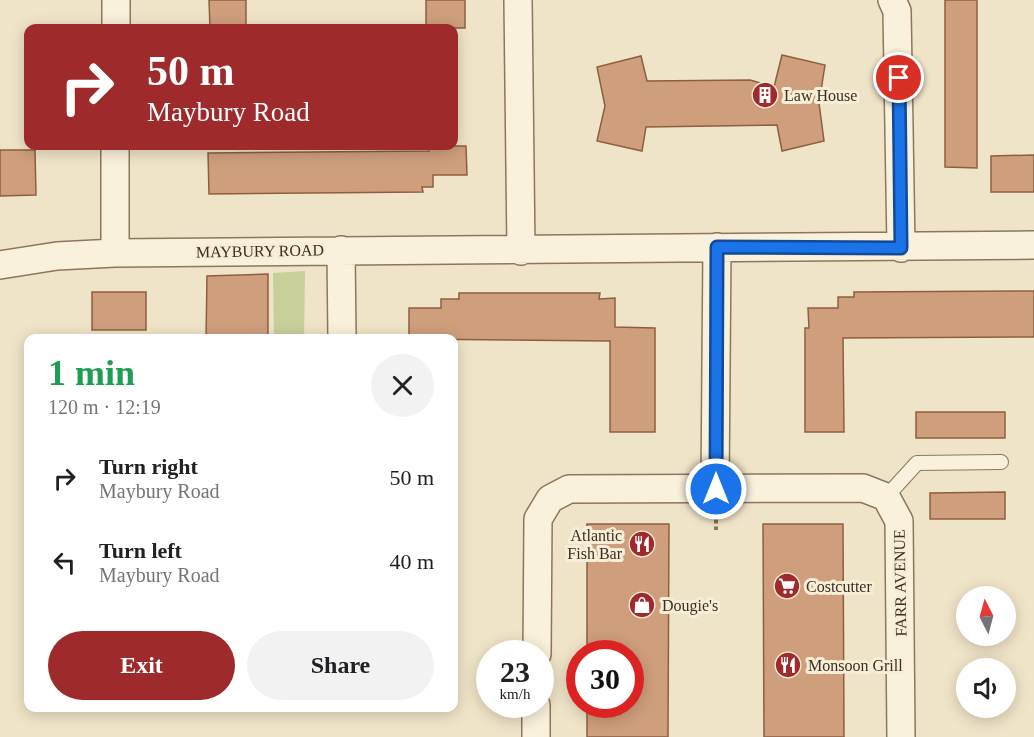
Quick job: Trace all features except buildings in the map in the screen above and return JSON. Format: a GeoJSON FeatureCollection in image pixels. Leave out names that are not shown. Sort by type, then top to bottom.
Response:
{"type":"FeatureCollection","features":[{"type":"Feature","properties":{"kind":"street"},"geometry":{"type":"LineString","coordinates":[[116,0],[116,24]]}},
{"type":"Feature","properties":{"kind":"street"},"geometry":{"type":"LineString","coordinates":[[518,0],[521,250]]}},
{"type":"Feature","properties":{"kind":"street"},"geometry":{"type":"LineString","coordinates":[[892,0],[897,11],[901,248]]}},
{"type":"Feature","properties":{"kind":"street"},"geometry":{"type":"LineString","coordinates":[[115,150],[115,253]]}},
{"type":"Feature","properties":{"kind":"street","name":"MAYBURY ROAD"},"geometry":{"type":"LineString","coordinates":[[0,265],[57,256],[115,253],[717,247],[901,248],[1034,245]]}},
{"type":"Feature","properties":{"kind":"street"},"geometry":{"type":"LineString","coordinates":[[716,489],[717,247]]}},
{"type":"Feature","properties":{"kind":"street"},"geometry":{"type":"LineString","coordinates":[[341,250],[342,334]]}},
{"type":"Feature","properties":{"kind":"street"},"geometry":{"type":"LineString","coordinates":[[537,640],[538,519],[550,499],[569,489],[863,488],[886,497]]}},
{"type":"Feature","properties":{"kind":"street","name":"FARR AVENUE"},"geometry":{"type":"LineString","coordinates":[[886,497],[899,521],[901,737]]}},
{"type":"Feature","properties":{"kind":"street"},"geometry":{"type":"LineString","coordinates":[[536,718],[536,737]]}},
{"type":"Feature","properties":{"kind":"lane"},"geometry":{"type":"LineString","coordinates":[[886,497],[917,463],[1001,462]]}},
{"type":"Feature","properties":{"kind":"green space"},"geometry":{"type":"Polygon","coordinates":[[[305,271],[304,334],[274,334],[273,273],[305,271]]]}},
{"type":"Feature","properties":{"kind":"place","name":"Law House"},"geometry":{"type":"Point","coordinates":[765,95]}},
{"type":"Feature","properties":{"kind":"place","name":"Atlantic Fish Bar"},"geometry":{"type":"Point","coordinates":[642,544]}},
{"type":"Feature","properties":{"kind":"place","name":"Costcutter"},"geometry":{"type":"Point","coordinates":[787,586]}},
{"type":"Feature","properties":{"kind":"place","name":"Dougie's"},"geometry":{"type":"Point","coordinates":[642,605]}},
{"type":"Feature","properties":{"kind":"place","name":"Monsoon Grill"},"geometry":{"type":"Point","coordinates":[788,665]}},
{"type":"Feature","properties":{"kind":"route"},"geometry":{"type":"LineString","coordinates":[[716,489],[717,247],[901,248],[899,78]]}}]}
